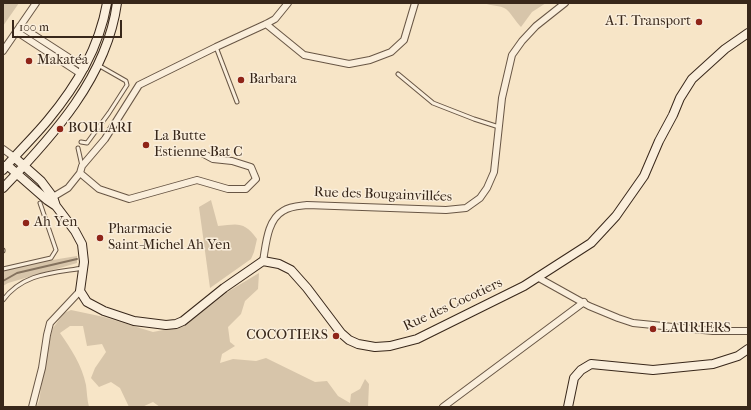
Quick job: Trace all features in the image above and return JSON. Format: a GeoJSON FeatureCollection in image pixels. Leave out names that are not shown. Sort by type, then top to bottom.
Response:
{"type":"FeatureCollection","features":[{"type":"Feature","properties":{"kind":"street"},"geometry":{"type":"LineString","coordinates":[[3,52],[36,3]]}},
{"type":"Feature","properties":{"kind":"street"},"geometry":{"type":"LineString","coordinates":[[56,206],[17,174],[4,166],[14,158],[49,120],[83,71],[98,41],[107,3]]}},
{"type":"Feature","properties":{"kind":"street"},"geometry":{"type":"LineString","coordinates":[[3,188],[17,174],[64,119],[88,83],[98,65],[111,32],[117,3]]}},
{"type":"Feature","properties":{"kind":"street"},"geometry":{"type":"LineString","coordinates":[[53,197],[68,188],[80,173],[82,166],[105,139],[139,85],[266,24],[275,19],[288,3]]}},
{"type":"Feature","properties":{"kind":"street"},"geometry":{"type":"LineString","coordinates":[[266,24],[304,55],[349,64],[370,60],[392,52],[404,40],[415,3]]}},
{"type":"Feature","properties":{"kind":"street","name":"Rue des Bougainvillées"},"geometry":{"type":"LineString","coordinates":[[264,261],[269,233],[275,219],[282,211],[290,207],[308,205],[446,210],[466,208],[480,198],[492,178],[502,98],[512,55],[522,41],[536,26],[565,3]]}},
{"type":"Feature","properties":{"kind":"street"},"geometry":{"type":"LineString","coordinates":[[20,26],[83,71]]}},
{"type":"Feature","properties":{"kind":"street"},"geometry":{"type":"LineString","coordinates":[[16,32],[83,71]]}},
{"type":"Feature","properties":{"kind":"street","name":"Rue des Cocotiers"},"geometry":{"type":"LineString","coordinates":[[264,261],[279,264],[291,270],[307,288],[341,333],[349,340],[358,344],[375,347],[390,346],[417,339],[524,286],[591,243],[616,216],[644,176],[680,98],[692,79],[725,49],[748,34]]}},
{"type":"Feature","properties":{"kind":"street"},"geometry":{"type":"LineString","coordinates":[[3,149],[41,181],[53,197],[56,206],[75,231],[82,244],[85,267],[80,291],[50,322],[42,368],[32,407]]}},
{"type":"Feature","properties":{"kind":"street"},"geometry":{"type":"LineString","coordinates":[[80,173],[99,188],[129,199],[197,180],[228,189],[246,189],[256,179],[251,167],[232,161],[213,159],[202,153]]}},
{"type":"Feature","properties":{"kind":"street"},"geometry":{"type":"LineString","coordinates":[[80,291],[87,302],[110,313],[134,321],[164,325],[176,324],[183,321],[224,288],[264,261]]}},
{"type":"Feature","properties":{"kind":"street"},"geometry":{"type":"LineString","coordinates":[[537,277],[584,302],[618,318],[633,323],[714,331],[748,331]]}},
{"type":"Feature","properties":{"kind":"street"},"geometry":{"type":"LineString","coordinates":[[443,407],[584,302]]}},
{"type":"Feature","properties":{"kind":"street"},"geometry":{"type":"LineString","coordinates":[[568,407],[574,378],[580,370],[591,364],[653,370],[713,364],[738,356],[748,349]]}},
{"type":"Feature","properties":{"kind":"lane"},"geometry":{"type":"LineString","coordinates":[[216,47],[237,102]]}},
{"type":"Feature","properties":{"kind":"lane"},"geometry":{"type":"LineString","coordinates":[[81,142],[87,143],[127,85],[126,82],[98,65]]}},
{"type":"Feature","properties":{"kind":"lane"},"geometry":{"type":"LineString","coordinates":[[398,74],[433,103],[499,127]]}},
{"type":"Feature","properties":{"kind":"lane"},"geometry":{"type":"LineString","coordinates":[[78,148],[82,166]]}},
{"type":"Feature","properties":{"kind":"lane"},"geometry":{"type":"LineString","coordinates":[[3,269],[51,258],[56,250],[40,203]]}},
{"type":"Feature","properties":{"kind":"lane"},"geometry":{"type":"LineString","coordinates":[[3,300],[10,291],[22,282],[38,276],[85,267]]}},
{"type":"Feature","properties":{"kind":"shaded area"},"geometry":{"type":"Polygon","coordinates":[[[3,3],[19,3],[3,26],[3,3]]]}},
{"type":"Feature","properties":{"kind":"shaded area"},"geometry":{"type":"Polygon","coordinates":[[[484,3],[546,3],[532,12],[521,27],[506,9],[484,3]]]}},
{"type":"Feature","properties":{"kind":"shaded area"},"geometry":{"type":"Polygon","coordinates":[[[211,200],[218,226],[236,224],[244,226],[257,239],[251,259],[210,288],[199,207],[211,200]]]}},
{"type":"Feature","properties":{"kind":"shaded area"},"geometry":{"type":"Polygon","coordinates":[[[77,256],[77,263],[8,283],[3,286],[3,268],[77,256]]]}},
{"type":"Feature","properties":{"kind":"shaded area"},"geometry":{"type":"Polygon","coordinates":[[[259,273],[258,289],[245,301],[241,314],[228,327],[230,342],[235,346],[222,354],[220,363],[233,359],[256,361],[266,358],[315,382],[327,381],[338,396],[350,403],[351,394],[360,389],[365,379],[369,384],[368,407],[160,407],[153,402],[142,407],[129,407],[120,388],[111,382],[99,387],[91,378],[95,368],[106,352],[102,344],[87,346],[83,326],[70,326],[60,333],[72,351],[82,371],[86,385],[89,407],[36,407],[39,401],[47,350],[53,328],[64,313],[71,310],[104,317],[153,332],[184,326],[229,291],[259,273]]]}},
{"type":"Feature","properties":{"kind":"waterway"},"geometry":{"type":"LineString","coordinates":[[3,281],[17,273],[77,259]]}},
{"type":"Feature","properties":{"kind":"place","name":"A.T. Transport"},"geometry":{"type":"Point","coordinates":[699,22]}},
{"type":"Feature","properties":{"kind":"place","name":"Makatéa"},"geometry":{"type":"Point","coordinates":[29,61]}},
{"type":"Feature","properties":{"kind":"place","name":"Barbara"},"geometry":{"type":"Point","coordinates":[241,80]}},
{"type":"Feature","properties":{"kind":"place","name":"BOULARI"},"geometry":{"type":"Point","coordinates":[60,129]}},
{"type":"Feature","properties":{"kind":"place","name":"La Butte Estienne Bat C"},"geometry":{"type":"Point","coordinates":[146,145]}},
{"type":"Feature","properties":{"kind":"place","name":"Ah Yen"},"geometry":{"type":"Point","coordinates":[26,223]}},
{"type":"Feature","properties":{"kind":"place","name":"Pharmacie Saint-Michel Ah Yen"},"geometry":{"type":"Point","coordinates":[100,238]}},
{"type":"Feature","properties":{"kind":"place","name":"LAURIERS"},"geometry":{"type":"Point","coordinates":[653,329]}},
{"type":"Feature","properties":{"kind":"place","name":"COCOTIERS"},"geometry":{"type":"Point","coordinates":[336,336]}}]}
